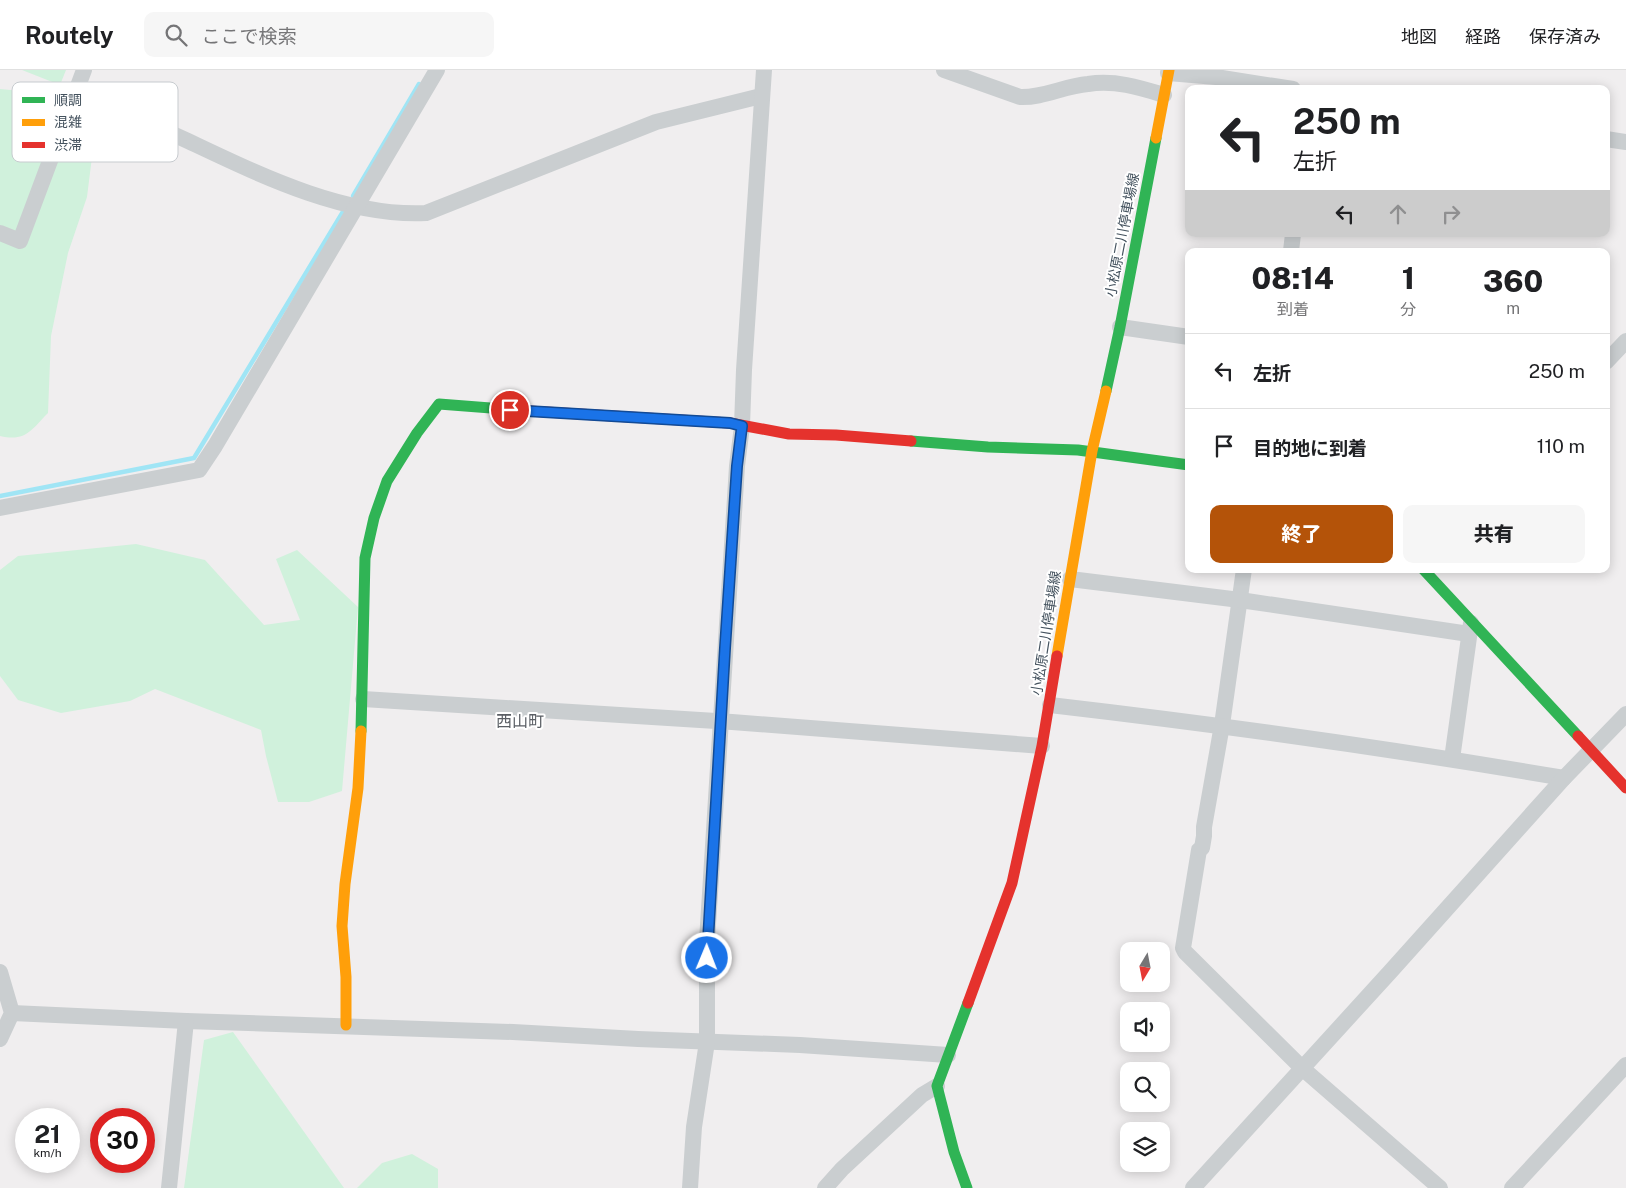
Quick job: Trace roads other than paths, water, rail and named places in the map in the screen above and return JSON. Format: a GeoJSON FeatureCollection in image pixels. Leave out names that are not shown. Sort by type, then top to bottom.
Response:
{"type":"FeatureCollection","features":[{"type":"Feature","properties":{"kind":"street"},"geometry":{"type":"LineString","coordinates":[[79,82],[84,70]]}},
{"type":"Feature","properties":{"kind":"street"},"geometry":{"type":"LineString","coordinates":[[0,508],[199,470],[215,446],[436,70]]}},
{"type":"Feature","properties":{"kind":"street"},"geometry":{"type":"LineString","coordinates":[[690,1188],[694,1127],[707,1042],[707,941],[764,70]]}},
{"type":"Feature","properties":{"kind":"street"},"geometry":{"type":"LineString","coordinates":[[944,70],[1020,97],[1033,97],[1088,84],[1124,83],[1164,95]]}},
{"type":"Feature","properties":{"kind":"street"},"geometry":{"type":"LineString","coordinates":[[1168,71],[1267,85]]}},
{"type":"Feature","properties":{"kind":"street","name":"小松原二川停車場線"},"geometry":{"type":"LineString","coordinates":[[937,1086],[1012,883],[1050,705],[1092,451],[1120,327],[1168,71]]}},
{"type":"Feature","properties":{"kind":"street"},"geometry":{"type":"LineString","coordinates":[[178,137],[245,168],[304,191],[356,206],[408,214],[426,213],[656,122],[761,96]]}},
{"type":"Feature","properties":{"kind":"street"},"geometry":{"type":"LineString","coordinates":[[1610,140],[1626,142]]}},
{"type":"Feature","properties":{"kind":"street"},"geometry":{"type":"LineString","coordinates":[[0,233],[20,241],[49,162]]}},
{"type":"Feature","properties":{"kind":"street"},"geometry":{"type":"LineString","coordinates":[[1120,327],[1185,336]]}},
{"type":"Feature","properties":{"kind":"street"},"geometry":{"type":"LineString","coordinates":[[1610,358],[1626,341]]}},
{"type":"Feature","properties":{"kind":"street"},"geometry":{"type":"LineString","coordinates":[[346,1025],[346,977],[342,926],[345,884],[358,788],[363,699],[365,558],[374,518],[387,481],[417,433],[439,404],[579,415],[730,423],[789,434],[836,435],[988,448],[1092,451],[1185,464]]}},
{"type":"Feature","properties":{"kind":"street"},"geometry":{"type":"LineString","coordinates":[[1243,573],[1222,726],[1202,848],[1199,850],[1184,948],[1185,952],[1302,1068],[1440,1188]]}},
{"type":"Feature","properties":{"kind":"street"},"geometry":{"type":"LineString","coordinates":[[1425,573],[1470,627],[1626,788]]}},
{"type":"Feature","properties":{"kind":"street"},"geometry":{"type":"LineString","coordinates":[[1070,579],[1470,627]]}},
{"type":"Feature","properties":{"kind":"street"},"geometry":{"type":"LineString","coordinates":[[1452,760],[1470,627]]}},
{"type":"Feature","properties":{"kind":"street"},"geometry":{"type":"LineString","coordinates":[[363,699],[466,704],[1042,746]]}},
{"type":"Feature","properties":{"kind":"street"},"geometry":{"type":"LineString","coordinates":[[1050,705],[1222,726],[1564,778]]}},
{"type":"Feature","properties":{"kind":"street"},"geometry":{"type":"LineString","coordinates":[[1193,1188],[1564,778],[1626,714]]}},
{"type":"Feature","properties":{"kind":"street"},"geometry":{"type":"LineString","coordinates":[[0,972],[12,1013],[0,1039]]}},
{"type":"Feature","properties":{"kind":"street"},"geometry":{"type":"LineString","coordinates":[[12,1013],[186,1021],[346,1025],[800,1046],[948,1055]]}},
{"type":"Feature","properties":{"kind":"street"},"geometry":{"type":"LineString","coordinates":[[169,1188],[186,1021]]}},
{"type":"Feature","properties":{"kind":"street"},"geometry":{"type":"LineString","coordinates":[[1512,1188],[1626,1065]]}},
{"type":"Feature","properties":{"kind":"street"},"geometry":{"type":"LineString","coordinates":[[825,1188],[842,1169],[922,1095],[937,1086],[954,1152],[967,1188]]}},
{"type":"Feature","properties":{"kind":"waterway"},"geometry":{"type":"LineString","coordinates":[[353,196],[419,84]]}},
{"type":"Feature","properties":{"kind":"waterway"},"geometry":{"type":"LineString","coordinates":[[0,496],[194,458],[344,210]]}},
{"type":"Feature","properties":{"kind":"district","name":"西山町"},"geometry":{"type":"Point","coordinates":[520,721]}}]}
